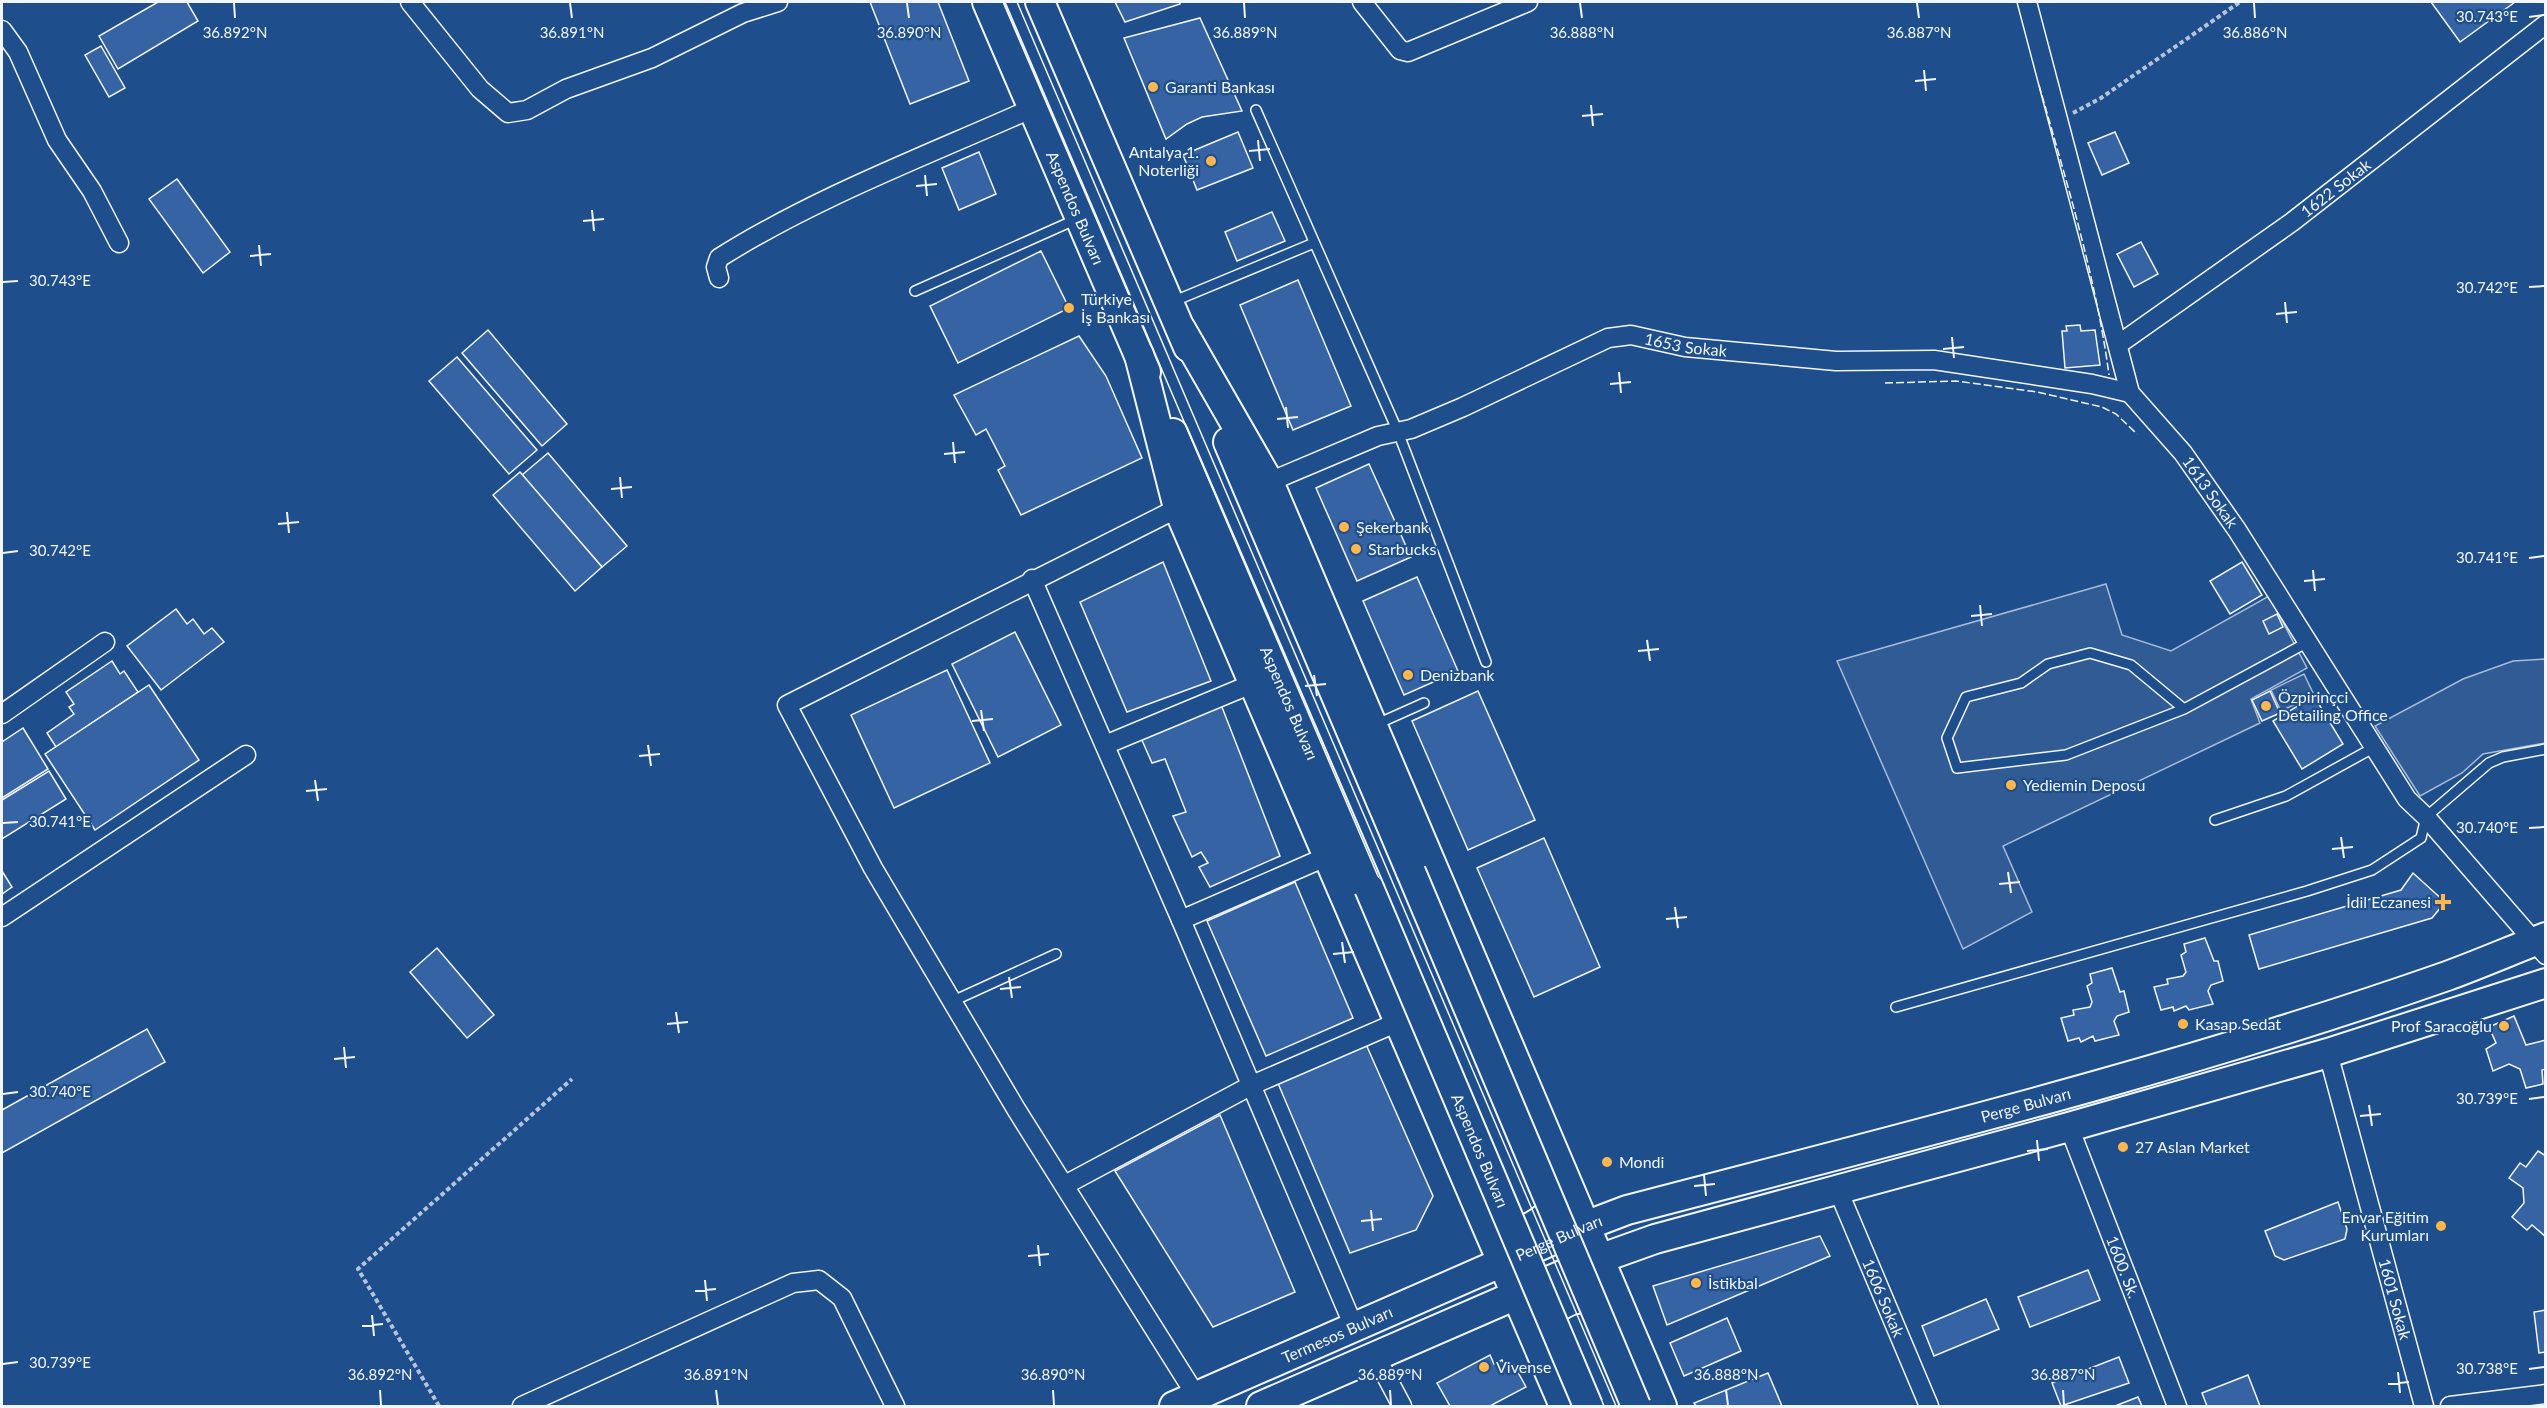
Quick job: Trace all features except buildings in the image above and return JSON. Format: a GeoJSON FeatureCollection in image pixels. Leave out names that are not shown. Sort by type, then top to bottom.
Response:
{"type":"FeatureCollection","features":[{"type":"Feature","properties":{"kind":"main road","name":"Aspendos Bulvarı"},"geometry":{"type":"LineString","coordinates":[[987,2],[1369,888],[1588,1407]]}},
{"type":"Feature","properties":{"kind":"main road"},"geometry":{"type":"LineString","coordinates":[[1040,2],[1170,303],[1636,1407]]}},
{"type":"Feature","properties":{"kind":"main road"},"geometry":{"type":"LineString","coordinates":[[1181,329],[1269,482],[1662,1407]]}},
{"type":"Feature","properties":{"kind":"main road"},"geometry":{"type":"LineString","coordinates":[[1139,355],[1178,508],[1564,1407]]}},
{"type":"Feature","properties":{"kind":"main road","name":"Perge Bulvarı"},"geometry":{"type":"LineString","coordinates":[[1502,1262],[1627,1210],[2058,1097],[2320,1018],[2449,975],[2535,940]]}},
{"type":"Feature","properties":{"kind":"main road","name":"Perge Bulvarı"},"geometry":{"type":"LineString","coordinates":[[1517,1296],[1599,1259],[1655,1239],[2070,1127],[2328,1053],[2546,983]]}},
{"type":"Feature","properties":{"kind":"main road"},"geometry":{"type":"LineString","coordinates":[[1482,1216],[1501,1230],[1526,1230],[1547,1218],[1564,1198],[1563,1174]]}},
{"type":"Feature","properties":{"kind":"main road","name":"Termesos Bulvarı"},"geometry":{"type":"LineString","coordinates":[[1186,1402],[1502,1262]]}},
{"type":"Feature","properties":{"kind":"main road"},"geometry":{"type":"LineString","coordinates":[[1261,1407],[1517,1296]]}},
{"type":"Feature","properties":{"kind":"main road"},"geometry":{"type":"LineString","coordinates":[[1538,1343],[1540,1320],[1561,1304],[1584,1296],[1609,1299],[1623,1315]]}},
{"type":"Feature","properties":{"kind":"street"},"geometry":{"type":"LineString","coordinates":[[410,2],[480,89],[508,114],[527,110],[566,89],[652,58],[743,13],[778,2]]}},
{"type":"Feature","properties":{"kind":"street"},"geometry":{"type":"LineString","coordinates":[[1362,2],[1400,50],[1408,52],[1528,2]]}},
{"type":"Feature","properties":{"kind":"street","name":"1613 Sokak"},"geometry":{"type":"LineString","coordinates":[[2027,2],[2130,393],[2183,453],[2237,530],[2407,799],[2426,817],[2535,940]]}},
{"type":"Feature","properties":{"kind":"street","name":"1622 Sokak"},"geometry":{"type":"LineString","coordinates":[[2118,344],[2292,222],[2546,24]]}},
{"type":"Feature","properties":{"kind":"street"},"geometry":{"type":"LineString","coordinates":[[2,30],[18,52],[57,140],[92,191],[119,243]]}},
{"type":"Feature","properties":{"kind":"street"},"geometry":{"type":"LineString","coordinates":[[719,278],[716,267],[719,258],[749,239],[832,198],[1033,108]]}},
{"type":"Feature","properties":{"kind":"street","name":"1653 Sokak"},"geometry":{"type":"LineString","coordinates":[[1269,482],[1378,436],[1411,429],[1463,407],[1608,338],[1631,335],[1685,347],[1836,361],[1934,360],[2092,384],[2130,393]]}},
{"type":"Feature","properties":{"kind":"street"},"geometry":{"type":"LineString","coordinates":[[1178,508],[1032,579],[787,705],[873,868],[1016,1109],[1065,1185],[1186,1402]]}},
{"type":"Feature","properties":{"kind":"street"},"geometry":{"type":"LineString","coordinates":[[1032,579],[1252,1085],[1354,1328]]}},
{"type":"Feature","properties":{"kind":"street"},"geometry":{"type":"LineString","coordinates":[[2,714],[105,642]]}},
{"type":"Feature","properties":{"kind":"street"},"geometry":{"type":"LineString","coordinates":[[1105,746],[1254,683]]}},
{"type":"Feature","properties":{"kind":"street"},"geometry":{"type":"LineString","coordinates":[[2,917],[246,755]]}},
{"type":"Feature","properties":{"kind":"street"},"geometry":{"type":"LineString","coordinates":[[1181,920],[1328,856]]}},
{"type":"Feature","properties":{"kind":"street"},"geometry":{"type":"LineString","coordinates":[[1065,1185],[1252,1085],[1398,1022]]}},
{"type":"Feature","properties":{"kind":"street","name":"1601 Sokak"},"geometry":{"type":"LineString","coordinates":[[2328,1053],[2424,1407]]}},
{"type":"Feature","properties":{"kind":"street","name":"1600. Sk."},"geometry":{"type":"LineString","coordinates":[[2070,1127],[2178,1407]]}},
{"type":"Feature","properties":{"kind":"street","name":"1606 Sokak"},"geometry":{"type":"LineString","coordinates":[[1838,1190],[1929,1407]]}},
{"type":"Feature","properties":{"kind":"street"},"geometry":{"type":"LineString","coordinates":[[522,1407],[793,1283],[819,1280],[843,1298],[895,1407]]}},
{"type":"Feature","properties":{"kind":"street"},"geometry":{"type":"LineString","coordinates":[[1376,1357],[1402,1407]]}},
{"type":"Feature","properties":{"kind":"street"},"geometry":{"type":"LineString","coordinates":[[2450,1407],[2546,1394]]}},
{"type":"Feature","properties":{"kind":"lane"},"geometry":{"type":"LineString","coordinates":[[1256,110],[1398,432],[1486,662]]}},
{"type":"Feature","properties":{"kind":"lane"},"geometry":{"type":"LineString","coordinates":[[915,291],[1080,218]]}},
{"type":"Feature","properties":{"kind":"lane"},"geometry":{"type":"LineString","coordinates":[[1170,303],[1314,243]]}},
{"type":"Feature","properties":{"kind":"lane"},"geometry":{"type":"LineString","coordinates":[[2184,709],[2131,665],[2090,653],[2049,664],[2022,683],[1966,697],[1947,738],[1957,768],[2066,754],[2184,709],[2308,642]]}},
{"type":"Feature","properties":{"kind":"lane"},"geometry":{"type":"LineString","coordinates":[[1373,725],[1424,703]]}},
{"type":"Feature","properties":{"kind":"lane"},"geometry":{"type":"LineString","coordinates":[[2215,820],[2286,796],[2373,748]]}},
{"type":"Feature","properties":{"kind":"lane"},"geometry":{"type":"LineString","coordinates":[[1896,1007],[2307,891],[2372,870],[2421,838],[2426,817],[2489,763],[2503,757],[2546,749]]}},
{"type":"Feature","properties":{"kind":"lane"},"geometry":{"type":"LineString","coordinates":[[953,1001],[1056,954]]}},
{"type":"Feature","properties":{"kind":"path"},"geometry":{"type":"LineString","coordinates":[[2060,121],[2101,98],[2240,2]]}},
{"type":"Feature","properties":{"kind":"path"},"geometry":{"type":"LineString","coordinates":[[439,1407],[358,1269],[572,1079]]}},
{"type":"Feature","properties":{"kind":"shaded area","name":"Yediemin Deposu"},"geometry":{"type":"Polygon","coordinates":[[[2106,584],[2122,635],[2171,651],[2269,596],[2307,668],[2251,699],[2260,723],[2003,846],[2032,912],[1963,949],[1837,661],[2106,584]]]}},
{"type":"Feature","properties":{"kind":"shaded area"},"geometry":{"type":"Polygon","coordinates":[[[2545,659],[2545,743],[2483,754],[2462,773],[2420,796],[2375,726],[2463,679],[2513,661],[2545,659]]]}},
{"type":"Feature","properties":{"kind":"shaded area"},"geometry":{"type":"Polygon","coordinates":[[[2304,674],[2314,695],[2281,711],[2271,690],[2304,674]]]}},
{"type":"Feature","properties":{"kind":"tram line"},"geometry":{"type":"LineString","coordinates":[[1005,2],[1604,1406]]}},
{"type":"Feature","properties":{"kind":"tram line"},"geometry":{"type":"LineString","coordinates":[[1017,2],[1616,1406]]}},
{"type":"Feature","properties":{"kind":"fence"},"geometry":{"type":"LineString","coordinates":[[2039,85],[2088,265],[2109,375]]}},
{"type":"Feature","properties":{"kind":"fence"},"geometry":{"type":"LineString","coordinates":[[1885,383],[1956,381],[2037,392],[2102,407],[2116,414],[2137,434]]}},
{"type":"Feature","properties":{"kind":"place","name":"Garanti Bankası"},"geometry":{"type":"Point","coordinates":[1153,87]}},
{"type":"Feature","properties":{"kind":"place","name":"Antalya 1. Noterliği"},"geometry":{"type":"Point","coordinates":[1211,161]}},
{"type":"Feature","properties":{"kind":"place","name":"Türkiye İş Bankası"},"geometry":{"type":"Point","coordinates":[1069,308]}},
{"type":"Feature","properties":{"kind":"place","name":"Şekerbank"},"geometry":{"type":"Point","coordinates":[1344,527]}},
{"type":"Feature","properties":{"kind":"place","name":"Starbucks"},"geometry":{"type":"Point","coordinates":[1356,549]}},
{"type":"Feature","properties":{"kind":"place","name":"Denizbank"},"geometry":{"type":"Point","coordinates":[1408,675]}},
{"type":"Feature","properties":{"kind":"place","name":"Özpirinçci Detailing Office"},"geometry":{"type":"Point","coordinates":[2266,706]}},
{"type":"Feature","properties":{"kind":"place","name":"Yediemin Deposu"},"geometry":{"type":"Point","coordinates":[2011,785]}},
{"type":"Feature","properties":{"kind":"place","name":"İdil Eczanesi"},"geometry":{"type":"Point","coordinates":[2443,902]}},
{"type":"Feature","properties":{"kind":"place","name":"Kasap Sedat"},"geometry":{"type":"Point","coordinates":[2183,1024]}},
{"type":"Feature","properties":{"kind":"place","name":"Prof Saracoğlu"},"geometry":{"type":"Point","coordinates":[2504,1026]}},
{"type":"Feature","properties":{"kind":"place","name":"27 Aslan Market"},"geometry":{"type":"Point","coordinates":[2123,1147]}},
{"type":"Feature","properties":{"kind":"place","name":"Mondi"},"geometry":{"type":"Point","coordinates":[1607,1162]}},
{"type":"Feature","properties":{"kind":"place","name":"Envar Eğitim Kurumları"},"geometry":{"type":"Point","coordinates":[2441,1226]}},
{"type":"Feature","properties":{"kind":"place","name":"İstikbal"},"geometry":{"type":"Point","coordinates":[1696,1283]}},
{"type":"Feature","properties":{"kind":"place","name":"Vivense"},"geometry":{"type":"Point","coordinates":[1484,1367]}}]}
